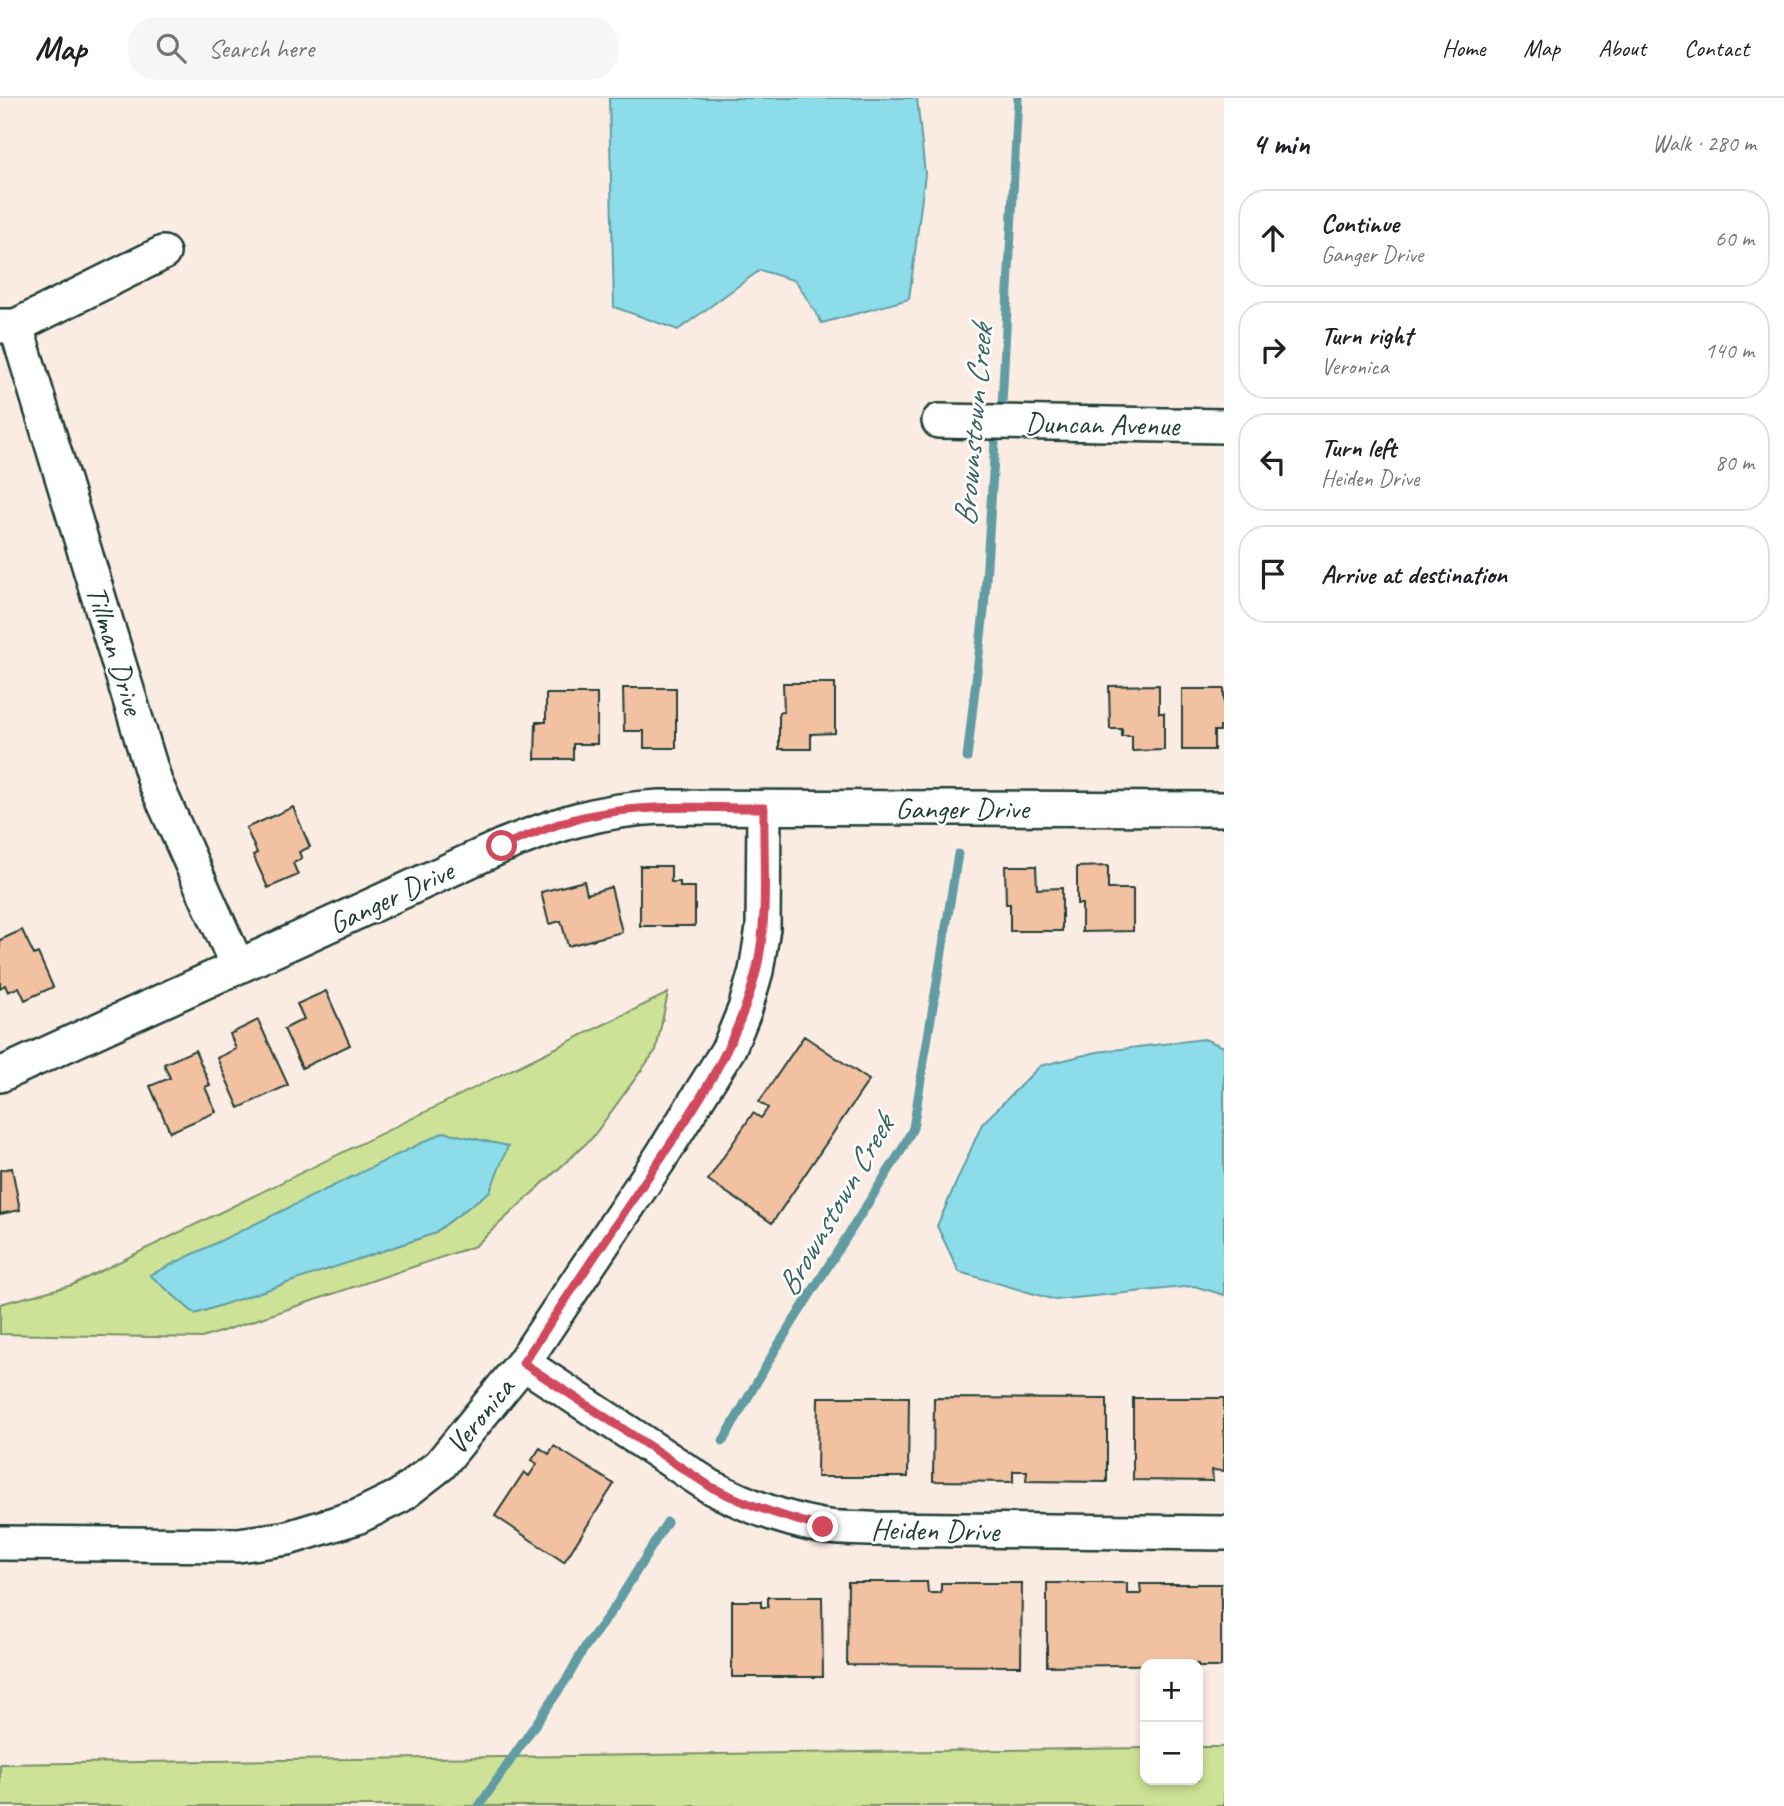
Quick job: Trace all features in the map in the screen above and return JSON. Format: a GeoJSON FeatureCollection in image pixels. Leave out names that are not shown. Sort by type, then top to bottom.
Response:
{"type":"FeatureCollection","features":[{"type":"Feature","properties":{"kind":"street"},"geometry":{"type":"LineString","coordinates":[[8,326],[163,253]]}},
{"type":"Feature","properties":{"kind":"street","name":"Tillman Drive"},"geometry":{"type":"LineString","coordinates":[[8,326],[155,782],[237,965]]}},
{"type":"Feature","properties":{"kind":"street","name":"Duncan Avenue"},"geometry":{"type":"LineString","coordinates":[[939,421],[1224,425]]}},
{"type":"Feature","properties":{"kind":"street","name":"Veronica"},"geometry":{"type":"LineString","coordinates":[[0,1543],[238,1545],[288,1538],[357,1517],[400,1496],[440,1465],[523,1363],[669,1146],[729,1048],[745,1009],[763,928],[764,808]]}},
{"type":"Feature","properties":{"kind":"street","name":"Ganger Drive"},"geometry":{"type":"LineString","coordinates":[[0,1075],[237,965],[555,825],[592,815],[636,809],[1224,809]]}},
{"type":"Feature","properties":{"kind":"street","name":"Heiden Drive"},"geometry":{"type":"LineString","coordinates":[[523,1363],[711,1487],[777,1516],[811,1524],[871,1529],[1224,1533]]}},
{"type":"Feature","properties":{"kind":"green space"},"geometry":{"type":"Polygon","coordinates":[[[668,993],[656,1050],[592,1138],[475,1246],[202,1338],[0,1334],[0,1304],[72,1285],[668,993]],[[490,1191],[259,1223],[151,1275],[490,1191]]]}},
{"type":"Feature","properties":{"kind":"green space"},"geometry":{"type":"Polygon","coordinates":[[[1203,1747],[1224,1747],[1224,1806],[0,1806],[0,1764],[1140,1748],[1140,1785],[1203,1785],[1203,1747]]]}},
{"type":"Feature","properties":{"kind":"water"},"geometry":{"type":"Polygon","coordinates":[[[609,98],[917,98],[925,174],[909,299],[822,323],[796,281],[760,270],[678,330],[614,307],[609,98]]]}},
{"type":"Feature","properties":{"kind":"water"},"geometry":{"type":"Polygon","coordinates":[[[1204,1039],[1224,1047],[1224,1295],[1194,1286],[1055,1300],[959,1272],[937,1226],[982,1124],[1040,1066],[1097,1052],[1204,1039]]]}},
{"type":"Feature","properties":{"kind":"water"},"geometry":{"type":"Polygon","coordinates":[[[444,1132],[508,1146],[490,1191],[433,1234],[195,1314],[150,1275],[444,1132]]]}},
{"type":"Feature","properties":{"kind":"building"},"geometry":{"type":"Polygon","coordinates":[[[783,683],[835,683],[835,733],[811,734],[811,749],[779,749],[779,712],[784,712],[783,683]]]}},
{"type":"Feature","properties":{"kind":"building"},"geometry":{"type":"Polygon","coordinates":[[[1159,685],[1159,713],[1164,713],[1164,750],[1132,751],[1132,736],[1122,736],[1122,729],[1110,729],[1109,686],[1159,685]]]}},
{"type":"Feature","properties":{"kind":"building"},"geometry":{"type":"Polygon","coordinates":[[[623,688],[676,688],[676,748],[644,748],[644,731],[624,731],[623,688]]]}},
{"type":"Feature","properties":{"kind":"building"},"geometry":{"type":"Polygon","coordinates":[[[1182,689],[1224,689],[1224,727],[1220,727],[1220,731],[1214,731],[1214,750],[1182,750],[1182,689]]]}},
{"type":"Feature","properties":{"kind":"building"},"geometry":{"type":"Polygon","coordinates":[[[546,694],[597,694],[597,744],[573,744],[573,759],[535,759],[536,722],[546,722],[546,694]]]}},
{"type":"Feature","properties":{"kind":"building"},"geometry":{"type":"Polygon","coordinates":[[[293,807],[310,847],[299,852],[302,859],[293,863],[298,875],[268,888],[253,855],[257,853],[246,828],[293,807]]]}},
{"type":"Feature","properties":{"kind":"building"},"geometry":{"type":"Polygon","coordinates":[[[640,866],[671,866],[671,882],[680,882],[680,887],[695,887],[695,926],[640,926],[640,866]]]}},
{"type":"Feature","properties":{"kind":"building"},"geometry":{"type":"Polygon","coordinates":[[[1005,866],[1036,866],[1037,889],[1062,888],[1062,931],[1010,931],[1005,866]]]}},
{"type":"Feature","properties":{"kind":"building"},"geometry":{"type":"Polygon","coordinates":[[[1108,866],[1108,889],[1133,889],[1133,931],[1082,932],[1082,904],[1077,904],[1077,867],[1108,866]]]}},
{"type":"Feature","properties":{"kind":"building"},"geometry":{"type":"Polygon","coordinates":[[[584,881],[587,894],[611,887],[622,932],[568,946],[561,921],[549,924],[541,892],[584,881]]]}},
{"type":"Feature","properties":{"kind":"building"},"geometry":{"type":"Polygon","coordinates":[[[22,930],[34,955],[38,953],[53,987],[25,1000],[19,987],[8,992],[5,985],[0,988],[0,940],[22,930]]]}},
{"type":"Feature","properties":{"kind":"building"},"geometry":{"type":"Polygon","coordinates":[[[326,991],[350,1045],[302,1068],[284,1029],[304,1019],[297,1004],[326,991]]]}},
{"type":"Feature","properties":{"kind":"building"},"geometry":{"type":"Polygon","coordinates":[[[258,1020],[288,1085],[239,1108],[217,1058],[236,1049],[230,1034],[258,1020]]]}},
{"type":"Feature","properties":{"kind":"building"},"geometry":{"type":"Polygon","coordinates":[[[804,1036],[869,1080],[772,1223],[708,1180],[753,1113],[761,1118],[768,1108],[759,1102],[804,1036]]]}},
{"type":"Feature","properties":{"kind":"building"},"geometry":{"type":"Polygon","coordinates":[[[195,1050],[210,1085],[205,1087],[216,1112],[170,1132],[150,1086],[170,1078],[164,1064],[195,1050]]]}},
{"type":"Feature","properties":{"kind":"building"},"geometry":{"type":"Polygon","coordinates":[[[12,1168],[20,1210],[0,1214],[0,1170],[12,1168]]]}},
{"type":"Feature","properties":{"kind":"building"},"geometry":{"type":"Polygon","coordinates":[[[818,1397],[909,1397],[908,1477],[817,1477],[818,1397]]]}},
{"type":"Feature","properties":{"kind":"building"},"geometry":{"type":"Polygon","coordinates":[[[934,1398],[1107,1399],[1107,1482],[1026,1481],[1027,1471],[1013,1471],[1013,1482],[933,1481],[934,1398]]]}},
{"type":"Feature","properties":{"kind":"building"},"geometry":{"type":"Polygon","coordinates":[[[1133,1398],[1224,1398],[1224,1471],[1212,1470],[1213,1481],[1133,1480],[1133,1398]]]}},
{"type":"Feature","properties":{"kind":"building"},"geometry":{"type":"Polygon","coordinates":[[[554,1446],[614,1484],[564,1562],[495,1516],[524,1472],[529,1476],[537,1464],[532,1460],[540,1448],[549,1454],[554,1446]]]}},
{"type":"Feature","properties":{"kind":"building"},"geometry":{"type":"Polygon","coordinates":[[[848,1582],[927,1582],[928,1593],[941,1593],[941,1583],[1022,1583],[1021,1666],[847,1665],[848,1582]]]}},
{"type":"Feature","properties":{"kind":"building"},"geometry":{"type":"Polygon","coordinates":[[[1047,1583],[1127,1583],[1127,1594],[1141,1594],[1140,1584],[1221,1584],[1221,1667],[1203,1667],[1203,1659],[1140,1659],[1140,1665],[1047,1666],[1047,1583]]]}},
{"type":"Feature","properties":{"kind":"building"},"geometry":{"type":"Polygon","coordinates":[[[768,1597],[822,1597],[823,1677],[732,1677],[732,1601],[761,1601],[761,1607],[768,1607],[768,1597]]]}},
{"type":"Feature","properties":{"kind":"waterway","name":"Brownstown Creek"},"geometry":{"type":"LineString","coordinates":[[999,414],[1002,405],[1018,98]]}},
{"type":"Feature","properties":{"kind":"waterway","name":"Brownstown Creek"},"geometry":{"type":"LineString","coordinates":[[967,758],[984,611],[996,427]]}},
{"type":"Feature","properties":{"kind":"waterway","name":"Brownstown Creek"},"geometry":{"type":"LineString","coordinates":[[723,1441],[777,1347],[913,1128],[958,854]]}},
{"type":"Feature","properties":{"kind":"waterway","name":"Brownstown Creek"},"geometry":{"type":"LineString","coordinates":[[479,1806],[614,1608],[667,1522]]}},
{"type":"Feature","properties":{"kind":"route"},"geometry":{"type":"LineString","coordinates":[[502,846],[555,825],[592,815],[654,807],[764,808],[763,928],[756,971],[745,1009],[729,1048],[698,1101],[523,1363],[711,1487],[777,1516],[823,1527]]}}]}
